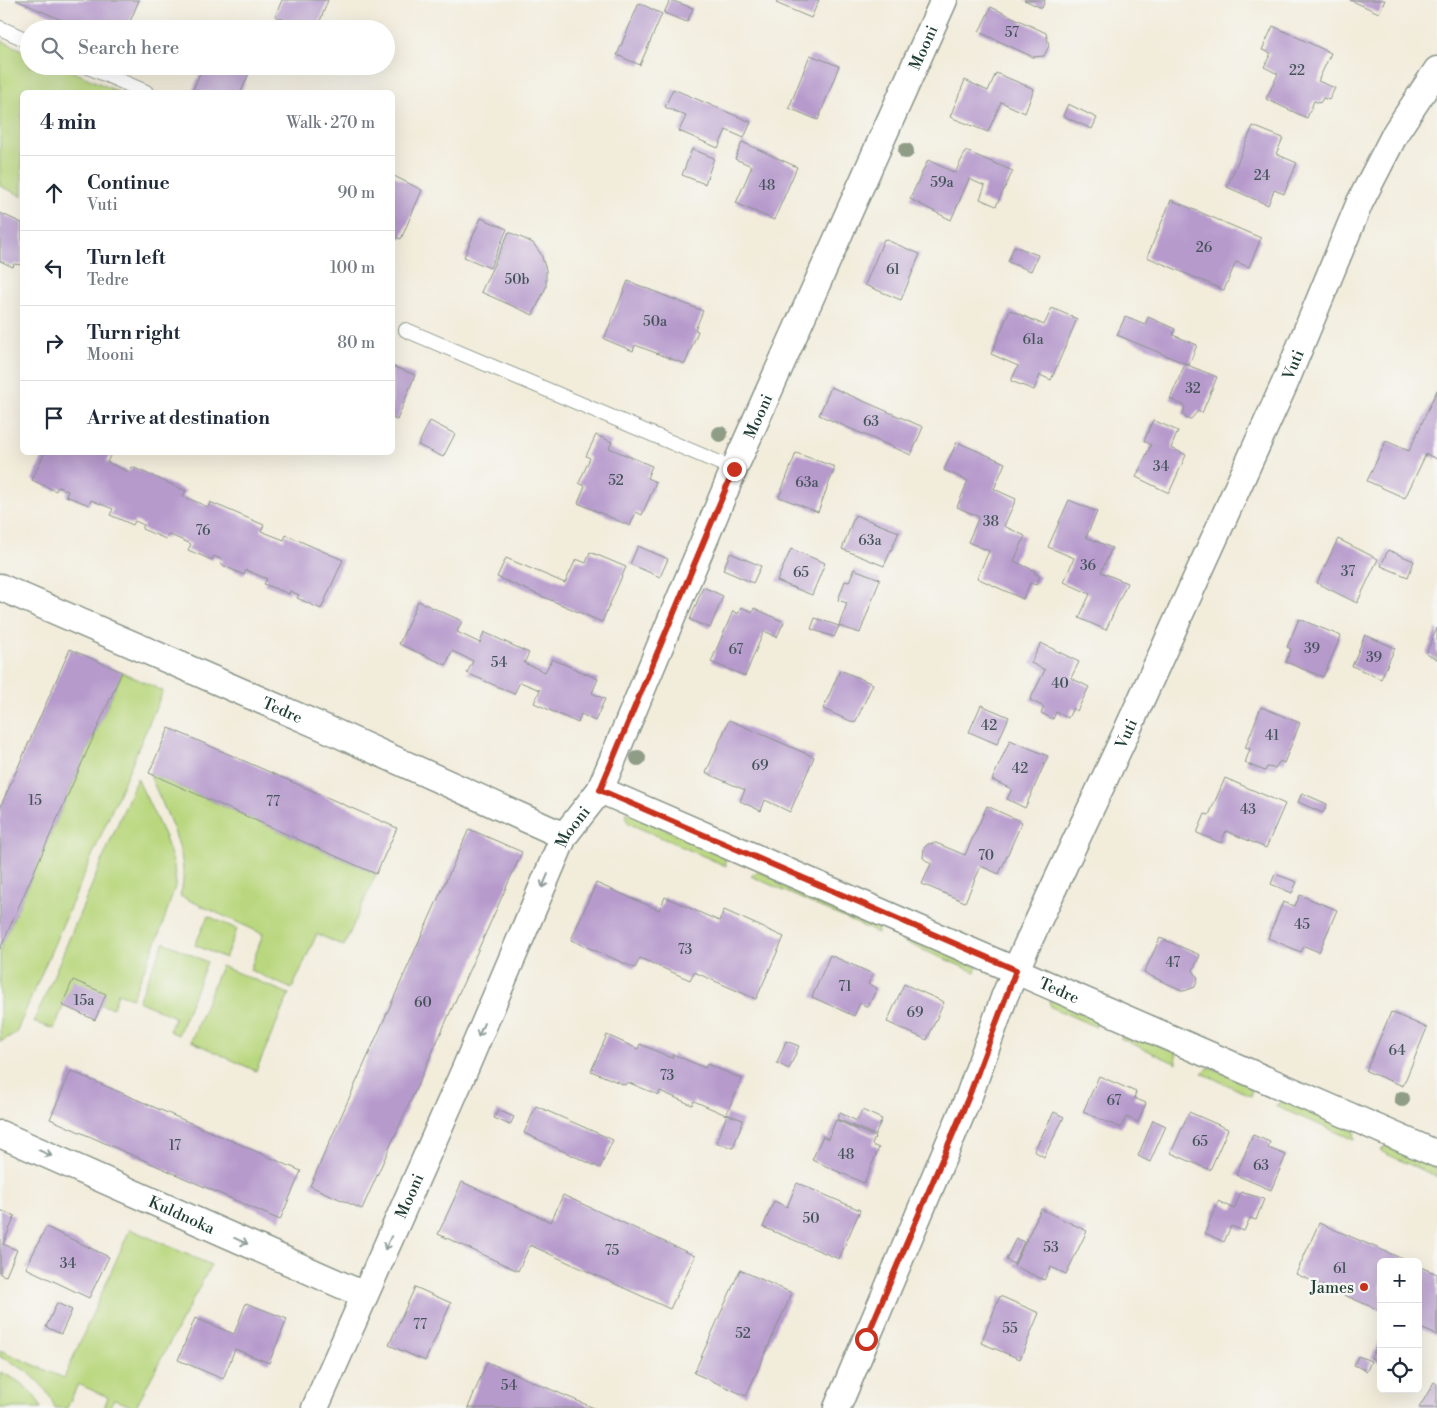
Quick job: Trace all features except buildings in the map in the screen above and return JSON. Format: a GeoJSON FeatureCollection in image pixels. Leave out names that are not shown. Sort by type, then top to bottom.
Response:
{"type":"FeatureCollection","features":[{"type":"Feature","properties":{"kind":"street","name":"Mooni"},"geometry":{"type":"LineString","coordinates":[[315,1408],[461,1078],[564,836],[600,790],[734,469],[944,0]]}},
{"type":"Feature","properties":{"kind":"street","name":"Vuti"},"geometry":{"type":"LineString","coordinates":[[838,1408],[969,1096],[1016,970],[1285,383],[1360,202],[1396,132],[1437,70]]}},
{"type":"Feature","properties":{"kind":"street","name":"Tedre"},"geometry":{"type":"LineString","coordinates":[[0,587],[325,728],[564,836]]}},
{"type":"Feature","properties":{"kind":"street","name":"Tedre"},"geometry":{"type":"LineString","coordinates":[[600,790],[1437,1154]]}},
{"type":"Feature","properties":{"kind":"street","name":"Kuldnoka"},"geometry":{"type":"LineString","coordinates":[[0,1134],[364,1296]]}},
{"type":"Feature","properties":{"kind":"lane"},"geometry":{"type":"LineString","coordinates":[[0,28],[20,37]]}},
{"type":"Feature","properties":{"kind":"lane"},"geometry":{"type":"LineString","coordinates":[[107,75],[141,90]]}},
{"type":"Feature","properties":{"kind":"lane"},"geometry":{"type":"LineString","coordinates":[[406,330],[734,469]]}},
{"type":"Feature","properties":{"kind":"green space"},"geometry":{"type":"Polygon","coordinates":[[[0,40],[20,49],[20,75],[80,75],[114,90],[20,90],[20,195],[0,186],[0,40]]]}},
{"type":"Feature","properties":{"kind":"green space"},"geometry":{"type":"Polygon","coordinates":[[[122,672],[163,691],[16,1033],[0,1042],[0,949],[122,672]]]}},
{"type":"Feature","properties":{"kind":"green space"},"geometry":{"type":"Polygon","coordinates":[[[149,773],[376,874],[344,946],[317,934],[292,989],[250,970],[263,934],[180,896],[183,866],[180,850],[169,818],[149,773]]]}},
{"type":"Feature","properties":{"kind":"green space"},"geometry":{"type":"Polygon","coordinates":[[[137,778],[165,837],[174,865],[176,884],[159,935],[132,998],[118,993],[113,1008],[101,1005],[73,981],[54,1029],[34,1022],[137,778]]]}},
{"type":"Feature","properties":{"kind":"green space"},"geometry":{"type":"Polygon","coordinates":[[[626,812],[725,855],[726,866],[630,824],[627,821],[626,812]]]}},
{"type":"Feature","properties":{"kind":"green space"},"geometry":{"type":"Polygon","coordinates":[[[758,871],[877,922],[878,933],[751,876],[758,871]]]}},
{"type":"Feature","properties":{"kind":"green space"},"geometry":{"type":"Polygon","coordinates":[[[208,916],[237,929],[225,958],[195,945],[208,916]]]}},
{"type":"Feature","properties":{"kind":"green space"},"geometry":{"type":"Polygon","coordinates":[[[911,937],[977,967],[975,972],[902,941],[911,937]]]}},
{"type":"Feature","properties":{"kind":"green space"},"geometry":{"type":"Polygon","coordinates":[[[164,942],[207,962],[178,1035],[169,1031],[175,1017],[138,1001],[164,942]]]}},
{"type":"Feature","properties":{"kind":"green space"},"geometry":{"type":"Polygon","coordinates":[[[221,966],[289,994],[256,1071],[191,1041],[221,966]]]}},
{"type":"Feature","properties":{"kind":"green space"},"geometry":{"type":"Polygon","coordinates":[[[1052,999],[1096,1017],[1096,1027],[1051,1007],[1049,1001],[1052,999]]]}},
{"type":"Feature","properties":{"kind":"green space"},"geometry":{"type":"Polygon","coordinates":[[[1128,1032],[1176,1053],[1177,1064],[1120,1038],[1128,1032]]]}},
{"type":"Feature","properties":{"kind":"green space"},"geometry":{"type":"Polygon","coordinates":[[[1210,1067],[1251,1085],[1251,1096],[1202,1073],[1210,1067]]]}},
{"type":"Feature","properties":{"kind":"green space"},"geometry":{"type":"Polygon","coordinates":[[[1283,1100],[1354,1131],[1355,1140],[1275,1106],[1283,1100]]]}},
{"type":"Feature","properties":{"kind":"green space"},"geometry":{"type":"Polygon","coordinates":[[[1386,1145],[1437,1168],[1437,1177],[1380,1151],[1386,1145]]]}},
{"type":"Feature","properties":{"kind":"green space"},"geometry":{"type":"Polygon","coordinates":[[[130,1229],[211,1265],[135,1408],[114,1399],[109,1408],[104,1408],[108,1397],[78,1384],[67,1408],[55,1408],[40,1384],[26,1371],[0,1357],[0,1350],[64,1378],[130,1229]]]}},
{"type":"Feature","properties":{"kind":"green space"},"geometry":{"type":"Polygon","coordinates":[[[0,1372],[30,1391],[41,1408],[0,1408],[0,1372]]]}},
{"type":"Feature","properties":{"kind":"place","name":"James"},"geometry":{"type":"Point","coordinates":[1364,1287]}},
{"type":"Feature","properties":{"kind":"route"},"geometry":{"type":"LineString","coordinates":[[734,469],[600,790],[1016,970],[1005,995],[969,1096],[866,1339]]}}]}
